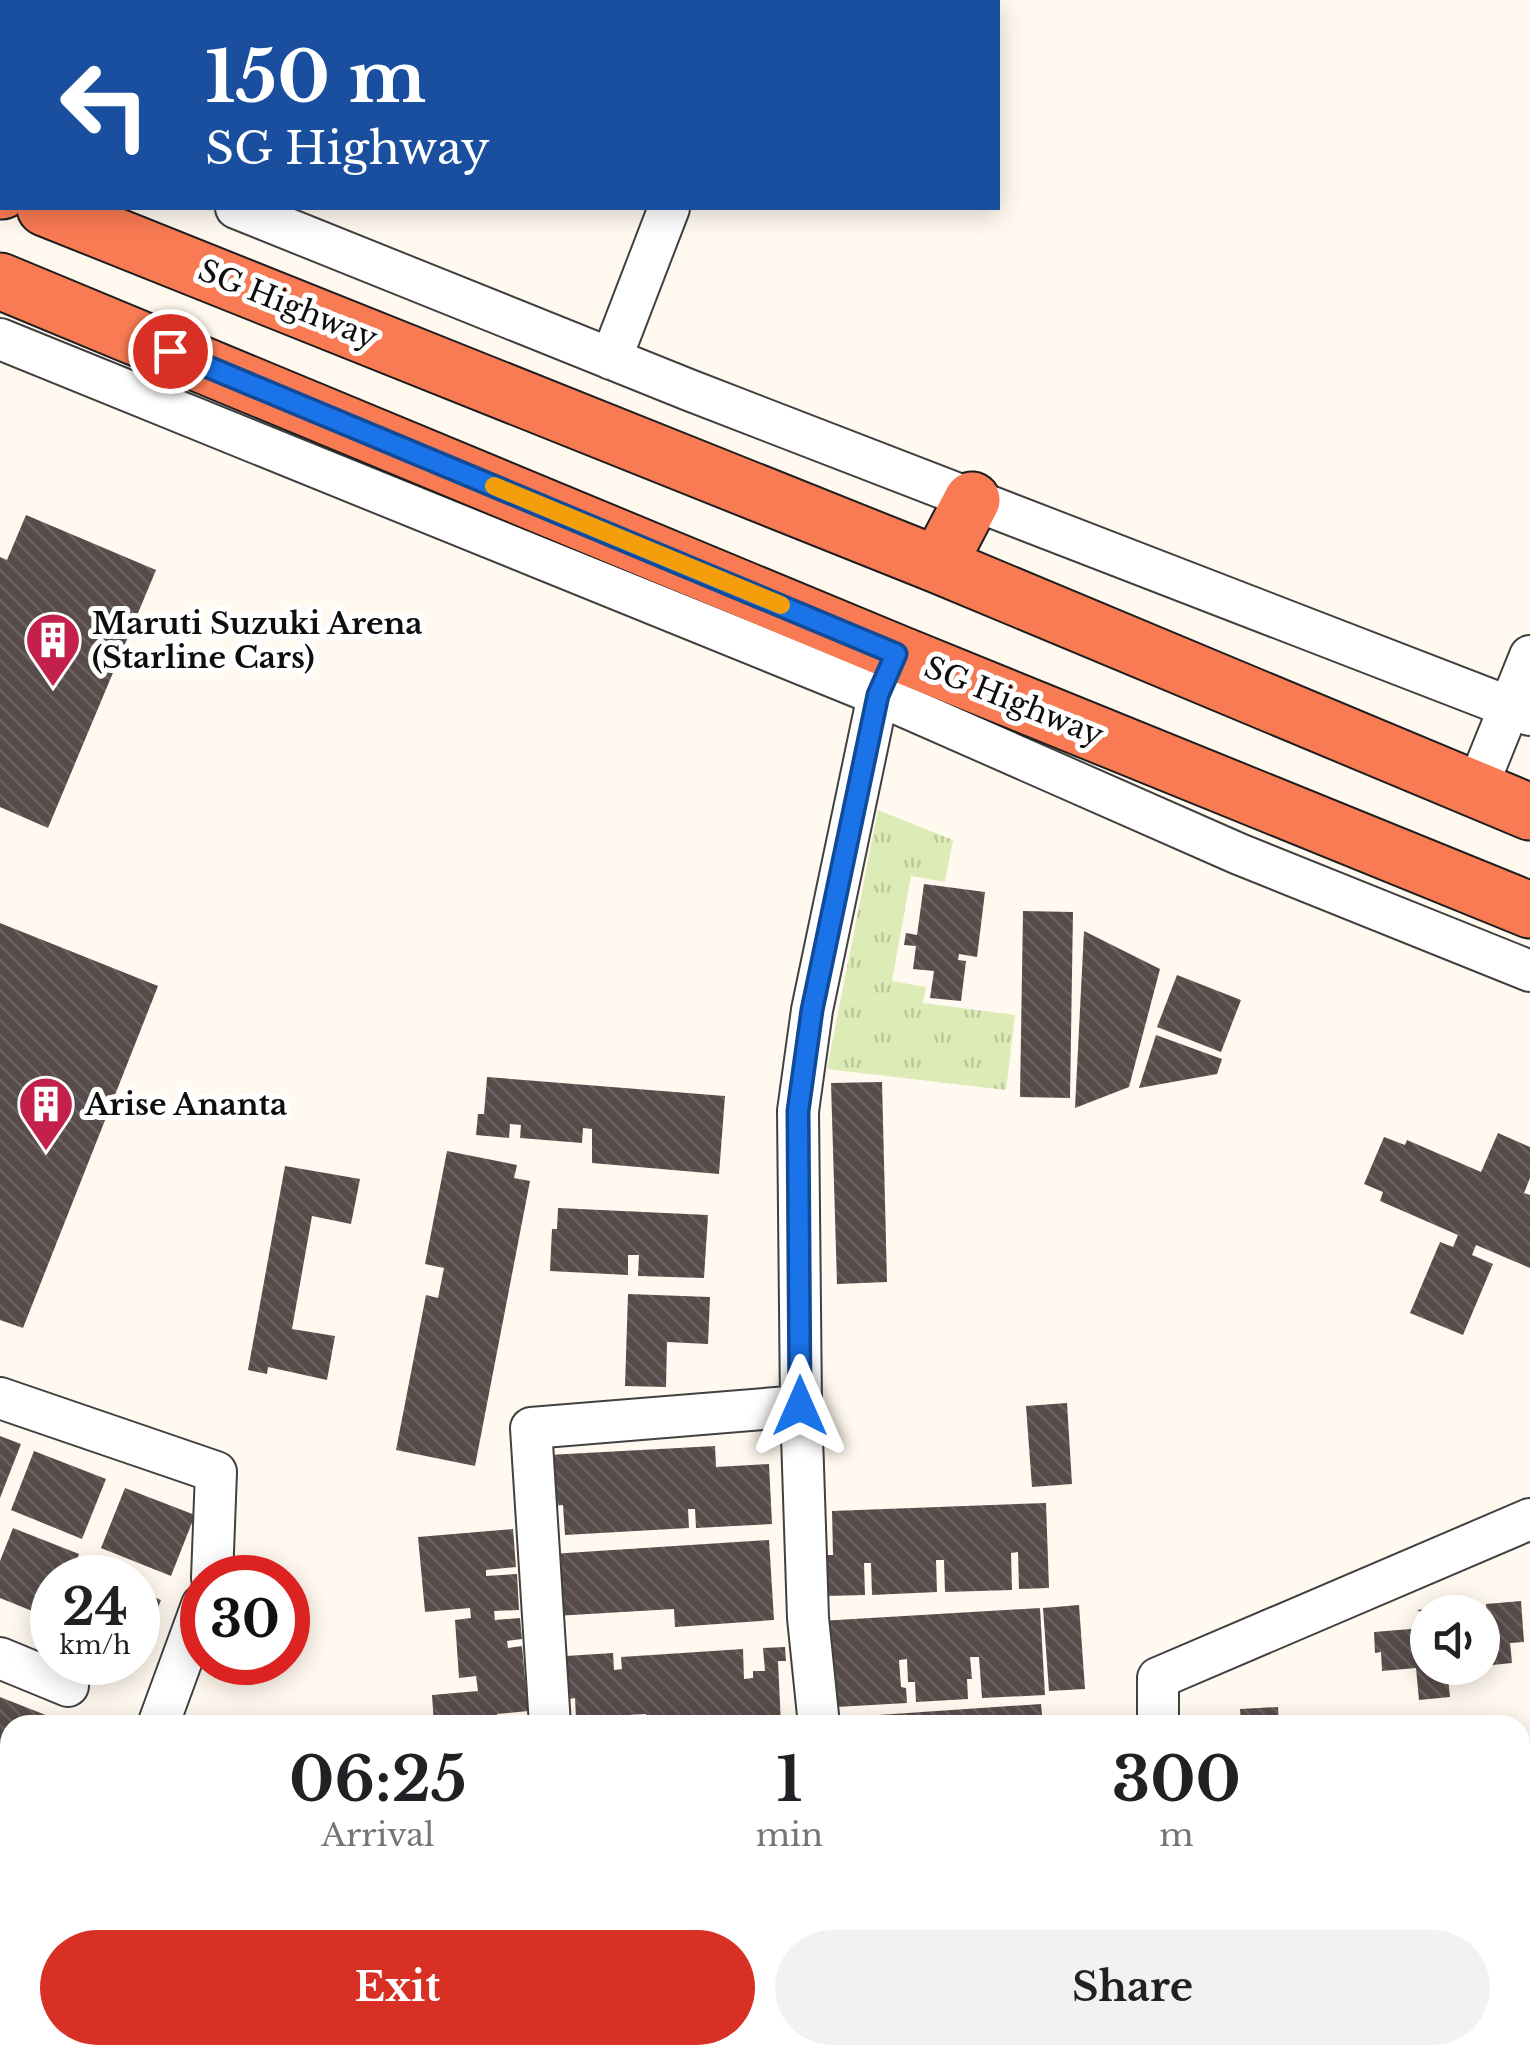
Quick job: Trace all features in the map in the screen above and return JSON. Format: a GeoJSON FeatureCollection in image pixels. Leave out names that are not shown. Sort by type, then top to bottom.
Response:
{"type":"FeatureCollection","features":[{"type":"Feature","properties":{"kind":"highway","name":"SG Highway"},"geometry":{"type":"LineString","coordinates":[[50,210],[938,565],[1530,812]]}},
{"type":"Feature","properties":{"kind":"highway","name":"SG Highway"},"geometry":{"type":"LineString","coordinates":[[0,280],[887,674],[1530,910]]}},
{"type":"Feature","properties":{"kind":"highway"},"geometry":{"type":"LineString","coordinates":[[938,565],[972,500]]}},
{"type":"Feature","properties":{"kind":"street"},"geometry":{"type":"LineString","coordinates":[[241,210],[1519,712]]}},
{"type":"Feature","properties":{"kind":"street"},"geometry":{"type":"LineString","coordinates":[[611,358],[668,210]]}},
{"type":"Feature","properties":{"kind":"street"},"geometry":{"type":"LineString","coordinates":[[0,339],[887,674],[1239,854],[1530,972]]}},
{"type":"Feature","properties":{"kind":"street"},"geometry":{"type":"LineString","coordinates":[[1476,790],[1519,712],[1530,656]]}},
{"type":"Feature","properties":{"kind":"street"},"geometry":{"type":"LineString","coordinates":[[818,1715],[808,1618],[800,1406],[798,1111],[812,1010],[887,674]]}},
{"type":"Feature","properties":{"kind":"street"},"geometry":{"type":"LineString","coordinates":[[0,1398],[216,1472],[213,1555]]}},
{"type":"Feature","properties":{"kind":"street"},"geometry":{"type":"LineString","coordinates":[[549,1715],[531,1428],[800,1406]]}},
{"type":"Feature","properties":{"kind":"street"},"geometry":{"type":"LineString","coordinates":[[1158,1715],[1158,1678],[1530,1519]]}},
{"type":"Feature","properties":{"kind":"street"},"geometry":{"type":"LineString","coordinates":[[0,1658],[68,1686]]}},
{"type":"Feature","properties":{"kind":"street"},"geometry":{"type":"LineString","coordinates":[[162,1715],[180,1665]]}},
{"type":"Feature","properties":{"kind":"green space"},"geometry":{"type":"Polygon","coordinates":[[[878,810],[953,840],[945,882],[911,876],[892,981],[926,987],[923,1003],[1015,1015],[1006,1090],[827,1069],[878,810]]]}},
{"type":"Feature","properties":{"kind":"building","name":"Maruti Suzuki Arena (Starline Cars)"},"geometry":{"type":"Polygon","coordinates":[[[26,515],[156,570],[48,828],[0,807],[0,557],[7,560],[26,515]]]}},
{"type":"Feature","properties":{"kind":"building"},"geometry":{"type":"Polygon","coordinates":[[[924,884],[985,892],[977,957],[959,954],[958,960],[966,961],[961,1001],[930,998],[934,971],[913,969],[916,946],[904,945],[906,933],[917,935],[924,884]]]}},
{"type":"Feature","properties":{"kind":"building"},"geometry":{"type":"Polygon","coordinates":[[[1023,911],[1073,912],[1070,1098],[1020,1097],[1023,911]]]}},
{"type":"Feature","properties":{"kind":"building","name":"Arise Ananta"},"geometry":{"type":"Polygon","coordinates":[[[0,923],[158,986],[23,1328],[0,1320],[0,923]]]}},
{"type":"Feature","properties":{"kind":"building"},"geometry":{"type":"Polygon","coordinates":[[[1084,931],[1160,969],[1129,1087],[1075,1108],[1084,931]]]}},
{"type":"Feature","properties":{"kind":"building"},"geometry":{"type":"Polygon","coordinates":[[[1177,975],[1241,1000],[1221,1052],[1157,1027],[1177,975]]]}},
{"type":"Feature","properties":{"kind":"building"},"geometry":{"type":"Polygon","coordinates":[[[1156,1035],[1222,1059],[1217,1074],[1139,1088],[1156,1035]]]}},
{"type":"Feature","properties":{"kind":"building"},"geometry":{"type":"Polygon","coordinates":[[[487,1077],[725,1096],[719,1174],[592,1163],[592,1129],[583,1128],[582,1143],[520,1138],[521,1125],[510,1124],[509,1138],[476,1135],[478,1114],[484,1114],[487,1077]]]}},
{"type":"Feature","properties":{"kind":"building"},"geometry":{"type":"Polygon","coordinates":[[[882,1082],[887,1282],[837,1284],[831,1083],[882,1082]]]}},
{"type":"Feature","properties":{"kind":"building"},"geometry":{"type":"Polygon","coordinates":[[[1498,1133],[1530,1147],[1530,1178],[1524,1193],[1530,1195],[1530,1268],[1476,1245],[1472,1255],[1493,1264],[1463,1335],[1410,1313],[1440,1242],[1453,1247],[1458,1235],[1380,1201],[1383,1192],[1364,1184],[1384,1137],[1405,1145],[1407,1140],[1481,1172],[1498,1133]]]}},
{"type":"Feature","properties":{"kind":"building"},"geometry":{"type":"Polygon","coordinates":[[[447,1151],[517,1165],[514,1178],[530,1181],[475,1466],[396,1450],[426,1295],[438,1298],[444,1268],[425,1264],[447,1151]]]}},
{"type":"Feature","properties":{"kind":"building"},"geometry":{"type":"Polygon","coordinates":[[[285,1166],[360,1179],[351,1224],[312,1216],[292,1329],[335,1336],[327,1380],[268,1367],[267,1374],[248,1370],[285,1166]]]}},
{"type":"Feature","properties":{"kind":"building"},"geometry":{"type":"Polygon","coordinates":[[[558,1208],[708,1215],[704,1278],[638,1276],[639,1255],[628,1255],[628,1275],[550,1271],[552,1229],[557,1229],[558,1208]]]}},
{"type":"Feature","properties":{"kind":"building"},"geometry":{"type":"Polygon","coordinates":[[[628,1294],[710,1297],[708,1344],[667,1342],[666,1387],[625,1386],[628,1294]]]}},
{"type":"Feature","properties":{"kind":"building"},"geometry":{"type":"Polygon","coordinates":[[[1067,1403],[1072,1484],[1032,1487],[1026,1406],[1067,1403]]]}},
{"type":"Feature","properties":{"kind":"building"},"geometry":{"type":"Polygon","coordinates":[[[0,1436],[21,1444],[0,1498],[0,1436]]]}},
{"type":"Feature","properties":{"kind":"building"},"geometry":{"type":"Polygon","coordinates":[[[715,1446],[716,1467],[769,1464],[772,1524],[696,1528],[695,1509],[688,1509],[689,1528],[565,1535],[563,1505],[550,1506],[548,1455],[715,1446]]]}},
{"type":"Feature","properties":{"kind":"building"},"geometry":{"type":"Polygon","coordinates":[[[34,1451],[106,1479],[82,1539],[11,1510],[34,1451]]]}},
{"type":"Feature","properties":{"kind":"building"},"geometry":{"type":"Polygon","coordinates":[[[125,1488],[195,1515],[171,1576],[160,1572],[160,1555],[118,1555],[101,1548],[125,1488]]]}},
{"type":"Feature","properties":{"kind":"building"},"geometry":{"type":"Polygon","coordinates":[[[1046,1503],[1049,1588],[1019,1589],[1018,1552],[1011,1553],[1012,1590],[945,1592],[944,1560],[936,1560],[937,1592],[872,1595],[871,1563],[864,1563],[865,1595],[825,1596],[823,1555],[833,1555],[832,1511],[1046,1503]]]}},
{"type":"Feature","properties":{"kind":"building"},"geometry":{"type":"Polygon","coordinates":[[[13,1528],[79,1554],[30,1555],[30,1610],[0,1598],[0,1561],[13,1528]]]}},
{"type":"Feature","properties":{"kind":"building"},"geometry":{"type":"Polygon","coordinates":[[[513,1529],[516,1567],[486,1570],[486,1576],[517,1574],[519,1610],[494,1611],[495,1620],[520,1618],[522,1639],[507,1641],[508,1648],[522,1646],[528,1711],[433,1715],[432,1695],[478,1691],[476,1676],[459,1678],[455,1620],[471,1618],[470,1608],[425,1612],[418,1537],[513,1529]]]}},
{"type":"Feature","properties":{"kind":"building"},"geometry":{"type":"Polygon","coordinates":[[[769,1540],[774,1620],[675,1627],[674,1609],[555,1616],[551,1554],[769,1540]]]}},
{"type":"Feature","properties":{"kind":"building"},"geometry":{"type":"Polygon","coordinates":[[[1521,1601],[1524,1642],[1510,1643],[1512,1663],[1500,1664],[1500,1603],[1521,1601]]]}},
{"type":"Feature","properties":{"kind":"building"},"geometry":{"type":"Polygon","coordinates":[[[1079,1605],[1085,1689],[1049,1691],[1043,1608],[1079,1605]]]}},
{"type":"Feature","properties":{"kind":"building"},"geometry":{"type":"Polygon","coordinates":[[[1040,1608],[1045,1695],[982,1698],[979,1657],[970,1657],[972,1679],[967,1679],[968,1699],[916,1702],[915,1682],[908,1682],[907,1659],[899,1660],[907,1703],[836,1707],[834,1665],[823,1665],[820,1621],[1040,1608]]]}},
{"type":"Feature","properties":{"kind":"building"},"geometry":{"type":"Polygon","coordinates":[[[1410,1629],[1410,1669],[1382,1671],[1381,1652],[1375,1653],[1374,1632],[1410,1629]]]}},
{"type":"Feature","properties":{"kind":"building"},"geometry":{"type":"Polygon","coordinates":[[[785,1647],[786,1661],[778,1661],[781,1715],[576,1715],[575,1698],[569,1699],[566,1656],[613,1653],[614,1670],[622,1669],[621,1657],[743,1649],[744,1679],[753,1678],[753,1671],[765,1671],[763,1648],[785,1647]]]}},
{"type":"Feature","properties":{"kind":"building"},"geometry":{"type":"Polygon","coordinates":[[[1418,1685],[1449,1685],[1450,1697],[1419,1700],[1418,1685]]]}},
{"type":"Feature","properties":{"kind":"building"},"geometry":{"type":"Polygon","coordinates":[[[0,1697],[46,1715],[0,1715],[0,1697]]]}},
{"type":"Feature","properties":{"kind":"building"},"geometry":{"type":"Polygon","coordinates":[[[1041,1704],[1042,1715],[879,1715],[1041,1704]]]}},
{"type":"Feature","properties":{"kind":"building"},"geometry":{"type":"Polygon","coordinates":[[[1278,1707],[1278,1715],[1240,1715],[1240,1709],[1278,1707]]]}},
{"type":"Feature","properties":{"kind":"slow traffic"},"geometry":{"type":"LineString","coordinates":[[494,486],[781,605]]}},
{"type":"Feature","properties":{"kind":"place","name":"Maruti Suzuki Arena (Starline Cars)"},"geometry":{"type":"Point","coordinates":[53,689]}},
{"type":"Feature","properties":{"kind":"place","name":"Arise Ananta"},"geometry":{"type":"Point","coordinates":[46,1153]}},
{"type":"Feature","properties":{"kind":"route"},"geometry":{"type":"LineString","coordinates":[[170,351],[896,654],[878,695],[812,1010],[798,1111],[800,1406]]}}]}
